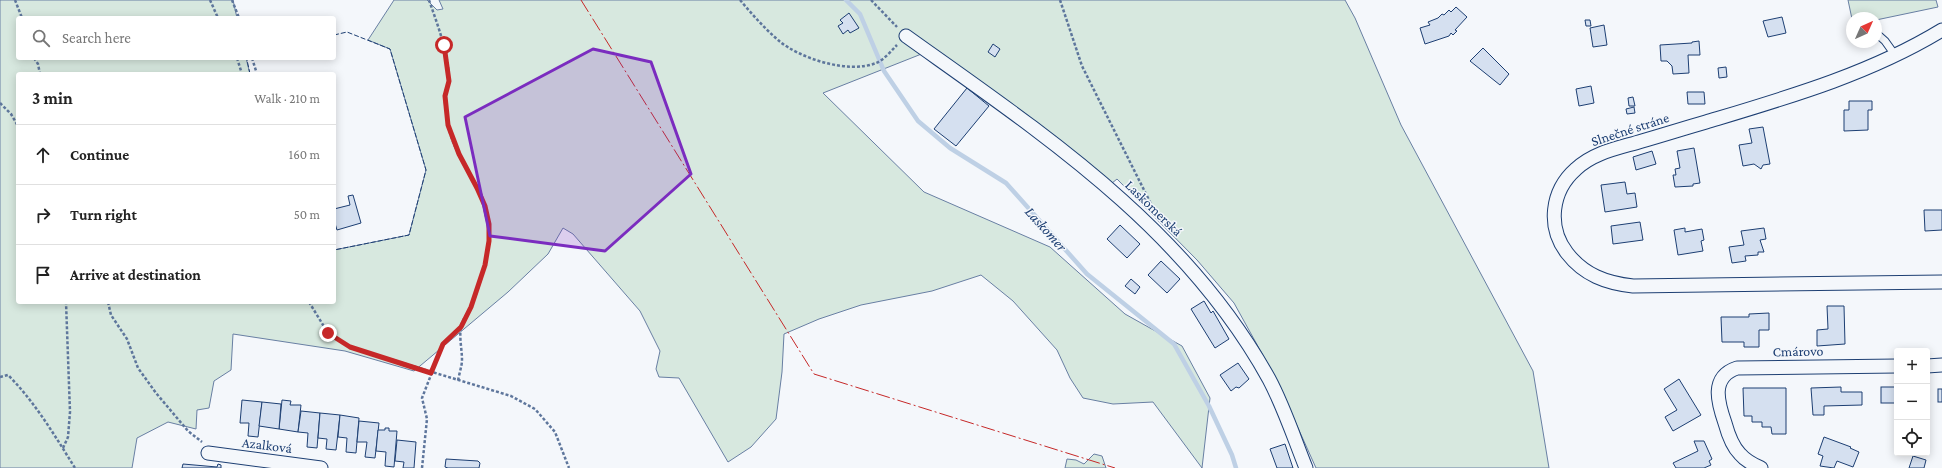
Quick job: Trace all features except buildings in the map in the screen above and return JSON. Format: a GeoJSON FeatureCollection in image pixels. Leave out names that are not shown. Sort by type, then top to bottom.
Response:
{"type":"FeatureCollection","features":[{"type":"Feature","properties":{"kind":"street","name":"Slnečné stráne"},"geometry":{"type":"LineString","coordinates":[[1942,30],[1895,55],[1846,77],[1602,153],[1576,169],[1566,180],[1559,193],[1554,208],[1554,223],[1559,239],[1567,253],[1579,265],[1595,277],[1613,283],[1633,286],[1942,282]]}},
{"type":"Feature","properties":{"kind":"street","name":"Laskomerská"},"geometry":{"type":"LineString","coordinates":[[906,36],[1045,136],[1087,169],[1161,237],[1210,290],[1228,313],[1261,366],[1278,398],[1306,468]]}},
{"type":"Feature","properties":{"kind":"street"},"geometry":{"type":"LineString","coordinates":[[1930,366],[1942,365]]}},
{"type":"Feature","properties":{"kind":"street","name":"Cmárovo"},"geometry":{"type":"LineString","coordinates":[[1761,468],[1740,454],[1729,436],[1717,397],[1718,387],[1722,379],[1730,370],[1737,368],[1894,366]]}},
{"type":"Feature","properties":{"kind":"street","name":"Azalková"},"geometry":{"type":"LineString","coordinates":[[208,453],[321,468]]}},
{"type":"Feature","properties":{"kind":"lane"},"geometry":{"type":"LineString","coordinates":[[1882,38],[1895,55]]}},
{"type":"Feature","properties":{"kind":"path"},"geometry":{"type":"LineString","coordinates":[[15,0],[21,16]]}},
{"type":"Feature","properties":{"kind":"path"},"geometry":{"type":"LineString","coordinates":[[210,0],[217,16]]}},
{"type":"Feature","properties":{"kind":"path"},"geometry":{"type":"LineString","coordinates":[[232,0],[238,16]]}},
{"type":"Feature","properties":{"kind":"path"},"geometry":{"type":"LineString","coordinates":[[422,468],[427,419],[422,398],[443,344],[461,327],[471,307],[485,265],[489,241],[489,224],[482,200],[459,154],[448,125],[445,96],[449,81],[447,62],[444,45],[429,0]]}},
{"type":"Feature","properties":{"kind":"path"},"geometry":{"type":"LineString","coordinates":[[740,0],[779,42],[805,56],[830,64],[854,67],[877,63],[892,51]]}},
{"type":"Feature","properties":{"kind":"path"},"geometry":{"type":"LineString","coordinates":[[871,0],[906,36]]}},
{"type":"Feature","properties":{"kind":"path"},"geometry":{"type":"LineString","coordinates":[[1060,0],[1082,66],[1158,218],[1161,237]]}},
{"type":"Feature","properties":{"kind":"path"},"geometry":{"type":"LineString","coordinates":[[35,60],[40,72]]}},
{"type":"Feature","properties":{"kind":"path"},"geometry":{"type":"LineString","coordinates":[[238,60],[241,72]]}},
{"type":"Feature","properties":{"kind":"path"},"geometry":{"type":"LineString","coordinates":[[253,60],[256,72]]}},
{"type":"Feature","properties":{"kind":"path"},"geometry":{"type":"LineString","coordinates":[[0,103],[11,114],[16,123]]}},
{"type":"Feature","properties":{"kind":"path"},"geometry":{"type":"LineString","coordinates":[[63,448],[68,437],[70,412],[66,304]]}},
{"type":"Feature","properties":{"kind":"path"},"geometry":{"type":"LineString","coordinates":[[108,304],[111,315],[127,339],[138,368],[156,393],[188,431],[202,441],[208,453]]}},
{"type":"Feature","properties":{"kind":"path"},"geometry":{"type":"LineString","coordinates":[[310,304],[328,333],[350,347],[431,373],[511,396],[535,409],[555,432],[569,468]]}},
{"type":"Feature","properties":{"kind":"path"},"geometry":{"type":"LineString","coordinates":[[458,381],[462,361],[460,344],[461,327]]}},
{"type":"Feature","properties":{"kind":"path"},"geometry":{"type":"LineString","coordinates":[[0,377],[8,375],[15,381],[41,414],[75,468]]}},
{"type":"Feature","properties":{"kind":"highlighted area"},"geometry":{"type":"Polygon","coordinates":[[[593,49],[651,62],[691,174],[605,251],[490,236],[465,117],[593,49]]]}},
{"type":"Feature","properties":{"kind":"shaded area"},"geometry":{"type":"Polygon","coordinates":[[[0,0],[233,0],[237,16],[16,16],[16,60],[246,60],[250,72],[16,72],[16,304],[336,304],[336,250],[409,235],[426,170],[390,49],[368,40],[394,0],[427,0],[437,10],[443,9],[439,0],[1345,0],[1355,18],[1401,125],[1533,371],[1549,468],[1316,468],[1276,379],[1234,303],[1197,260],[1117,179],[1106,188],[924,53],[823,93],[924,192],[1050,247],[1125,314],[1182,346],[1210,398],[1202,468],[1153,402],[1113,404],[1083,398],[1070,378],[1057,350],[1013,301],[981,275],[932,291],[861,305],[819,319],[784,334],[782,372],[776,419],[751,447],[728,462],[679,378],[659,377],[656,369],[660,351],[640,311],[573,234],[563,228],[548,254],[508,292],[414,371],[345,351],[233,334],[231,370],[214,381],[209,408],[197,410],[196,429],[168,422],[137,438],[132,468],[0,468],[0,0]]]}},
{"type":"Feature","properties":{"kind":"shaded area"},"geometry":{"type":"Polygon","coordinates":[[[1848,0],[1936,0],[1938,7],[1882,19],[1882,12],[1851,12],[1848,0]]]}},
{"type":"Feature","properties":{"kind":"shaded area"},"geometry":{"type":"Polygon","coordinates":[[[1094,454],[1102,456],[1106,468],[1065,468],[1067,459],[1076,460],[1084,464],[1094,454]]]}},
{"type":"Feature","properties":{"kind":"waterway","name":"Laskomer"},"geometry":{"type":"LineString","coordinates":[[846,0],[860,14],[884,71],[918,121],[950,148],[1006,183],[1087,274],[1174,344],[1209,406],[1232,455],[1236,468]]}},
{"type":"Feature","properties":{"kind":"fence"},"geometry":{"type":"LineString","coordinates":[[336,35],[347,32],[390,49],[426,170],[409,235],[336,250]]}},
{"type":"Feature","properties":{"kind":"fence"},"geometry":{"type":"LineString","coordinates":[[247,60],[250,72]]}},
{"type":"Feature","properties":{"kind":"power"},"geometry":{"type":"LineString","coordinates":[[581,0],[814,374],[1115,468]]}},
{"type":"Feature","properties":{"kind":"route"},"geometry":{"type":"LineString","coordinates":[[328,333],[350,347],[431,373],[443,344],[461,327],[464,318],[471,307],[481,273],[485,265],[489,241],[489,224],[485,206],[459,154],[448,125],[445,96],[449,81],[444,45]]}}]}
